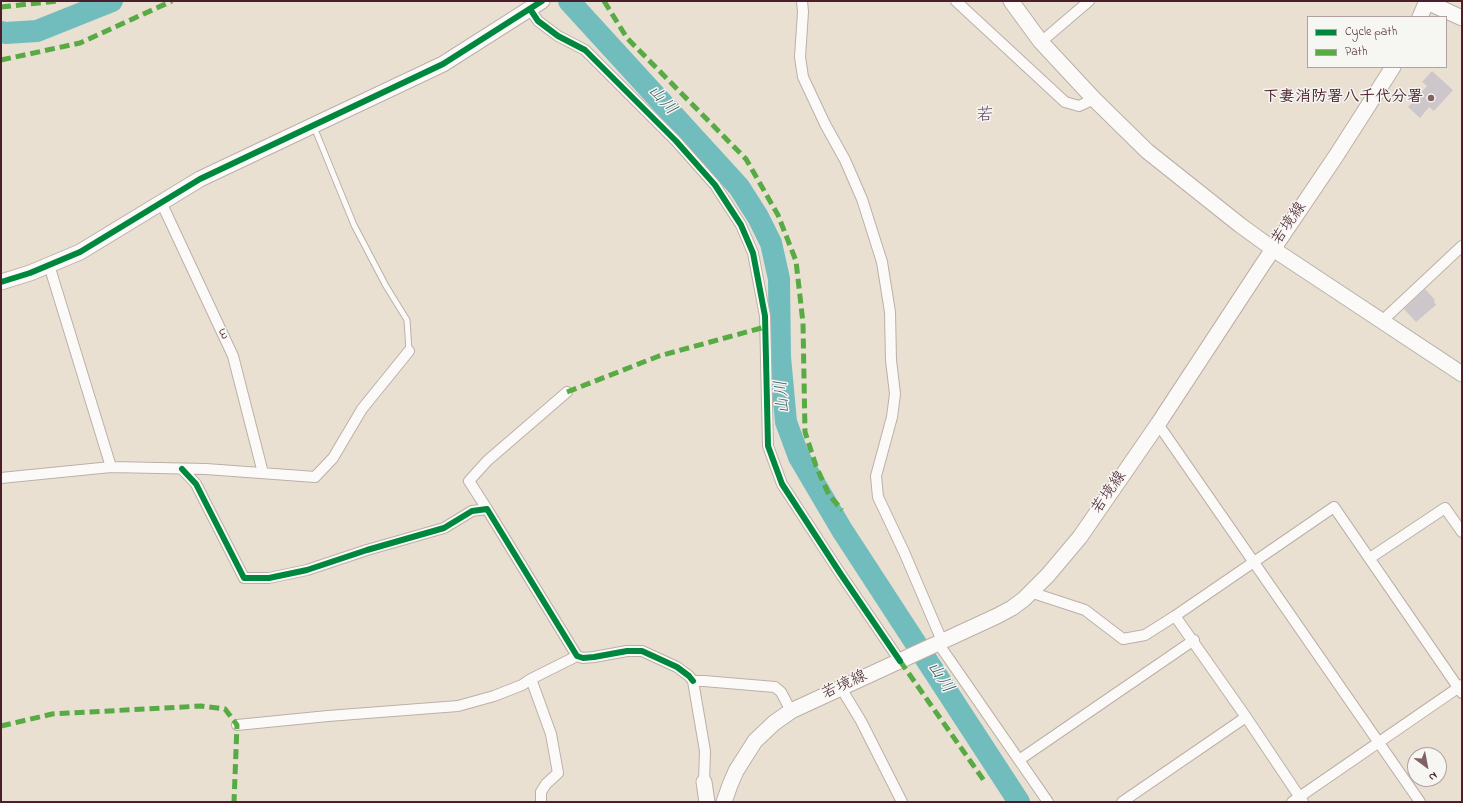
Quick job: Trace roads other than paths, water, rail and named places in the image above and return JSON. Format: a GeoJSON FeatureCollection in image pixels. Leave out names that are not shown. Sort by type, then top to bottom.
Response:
{"type":"FeatureCollection","features":[{"type":"Feature","properties":{"kind":"street"},"geometry":{"type":"LineString","coordinates":[[802,1],[803,12],[800,57],[803,77],[825,124],[845,160],[862,199],[882,262],[890,312],[891,360],[895,394],[892,417],[876,476],[878,497],[904,552],[936,644],[1048,802]]}},
{"type":"Feature","properties":{"kind":"street"},"geometry":{"type":"LineString","coordinates":[[956,1],[1065,102],[1079,106],[1094,99]]}},
{"type":"Feature","properties":{"kind":"street"},"geometry":{"type":"LineString","coordinates":[[1011,1],[1041,42],[1094,99],[1147,151],[1240,225],[1273,249],[1462,374]]}},
{"type":"Feature","properties":{"kind":"street"},"geometry":{"type":"LineString","coordinates":[[1041,42],[1089,1]]}},
{"type":"Feature","properties":{"kind":"street"},"geometry":{"type":"LineString","coordinates":[[1420,16],[1427,2],[1462,18]]}},
{"type":"Feature","properties":{"kind":"street"},"geometry":{"type":"LineString","coordinates":[[1,282],[30,273],[80,252],[200,179],[443,64],[536,5],[538,21],[558,36],[585,50],[676,141],[715,185],[741,225],[753,253],[765,316],[768,446],[782,484],[840,573],[904,659]]}},
{"type":"Feature","properties":{"kind":"street","name":"若境線"},"geometry":{"type":"LineString","coordinates":[[724,802],[736,771],[755,741],[774,723],[791,711],[997,616],[1012,608],[1048,575],[1080,537],[1158,424],[1336,156],[1392,68]]}},
{"type":"Feature","properties":{"kind":"street","name":"w"},"geometry":{"type":"LineString","coordinates":[[161,202],[233,356],[263,473]]}},
{"type":"Feature","properties":{"kind":"street"},"geometry":{"type":"LineString","coordinates":[[1382,320],[1462,246]]}},
{"type":"Feature","properties":{"kind":"street"},"geometry":{"type":"LineString","coordinates":[[49,265],[111,467]]}},
{"type":"Feature","properties":{"kind":"street"},"geometry":{"type":"LineString","coordinates":[[1,478],[111,467],[182,469],[315,477],[333,458],[362,409],[409,351]]}},
{"type":"Feature","properties":{"kind":"street"},"geometry":{"type":"LineString","coordinates":[[567,392],[487,461],[469,481],[577,656],[583,658],[628,651],[642,651],[678,667],[693,681],[705,751],[704,782],[707,802]]}},
{"type":"Feature","properties":{"kind":"street"},"geometry":{"type":"LineString","coordinates":[[1158,424],[1420,802]]}},
{"type":"Feature","properties":{"kind":"street"},"geometry":{"type":"LineString","coordinates":[[182,469],[196,484],[244,578],[269,578],[307,570],[367,550],[444,528],[472,511],[487,509]]}},
{"type":"Feature","properties":{"kind":"street"},"geometry":{"type":"LineString","coordinates":[[1030,592],[1085,610],[1123,639],[1145,635],[1176,616],[1334,507],[1461,688],[1378,742],[1298,800],[1246,717],[1176,616]]}},
{"type":"Feature","properties":{"kind":"street"},"geometry":{"type":"LineString","coordinates":[[1370,558],[1445,508],[1462,532]]}},
{"type":"Feature","properties":{"kind":"street"},"geometry":{"type":"LineString","coordinates":[[1019,760],[1194,640]]}},
{"type":"Feature","properties":{"kind":"street"},"geometry":{"type":"LineString","coordinates":[[236,726],[328,716],[458,706],[494,696],[522,685],[577,656]]}},
{"type":"Feature","properties":{"kind":"street"},"geometry":{"type":"LineString","coordinates":[[531,679],[551,734],[558,773],[546,784],[541,792],[541,802]]}},
{"type":"Feature","properties":{"kind":"street"},"geometry":{"type":"LineString","coordinates":[[693,681],[776,687],[781,692],[791,711]]}},
{"type":"Feature","properties":{"kind":"street"},"geometry":{"type":"LineString","coordinates":[[841,688],[861,721],[902,802]]}},
{"type":"Feature","properties":{"kind":"street"},"geometry":{"type":"LineString","coordinates":[[1122,802],[1246,717]]}},
{"type":"Feature","properties":{"kind":"lane"},"geometry":{"type":"LineString","coordinates":[[314,125],[354,224],[386,286],[407,320],[409,351]]}},
{"type":"Feature","properties":{"kind":"waterway","name":"山川"},"geometry":{"type":"LineString","coordinates":[[1,32],[37,31],[112,1]]}},
{"type":"Feature","properties":{"kind":"waterway","name":"山川"},"geometry":{"type":"LineString","coordinates":[[569,1],[739,187],[758,217],[771,243],[779,279],[780,357],[786,422],[799,457],[842,530],[1019,802]]}},
{"type":"Feature","properties":{"kind":"place","name":"下妻消防署八千代分署"},"geometry":{"type":"Point","coordinates":[1431,98]}},
{"type":"Feature","properties":{"kind":"district","name":"若"},"geometry":{"type":"Point","coordinates":[985,117]}}]}
